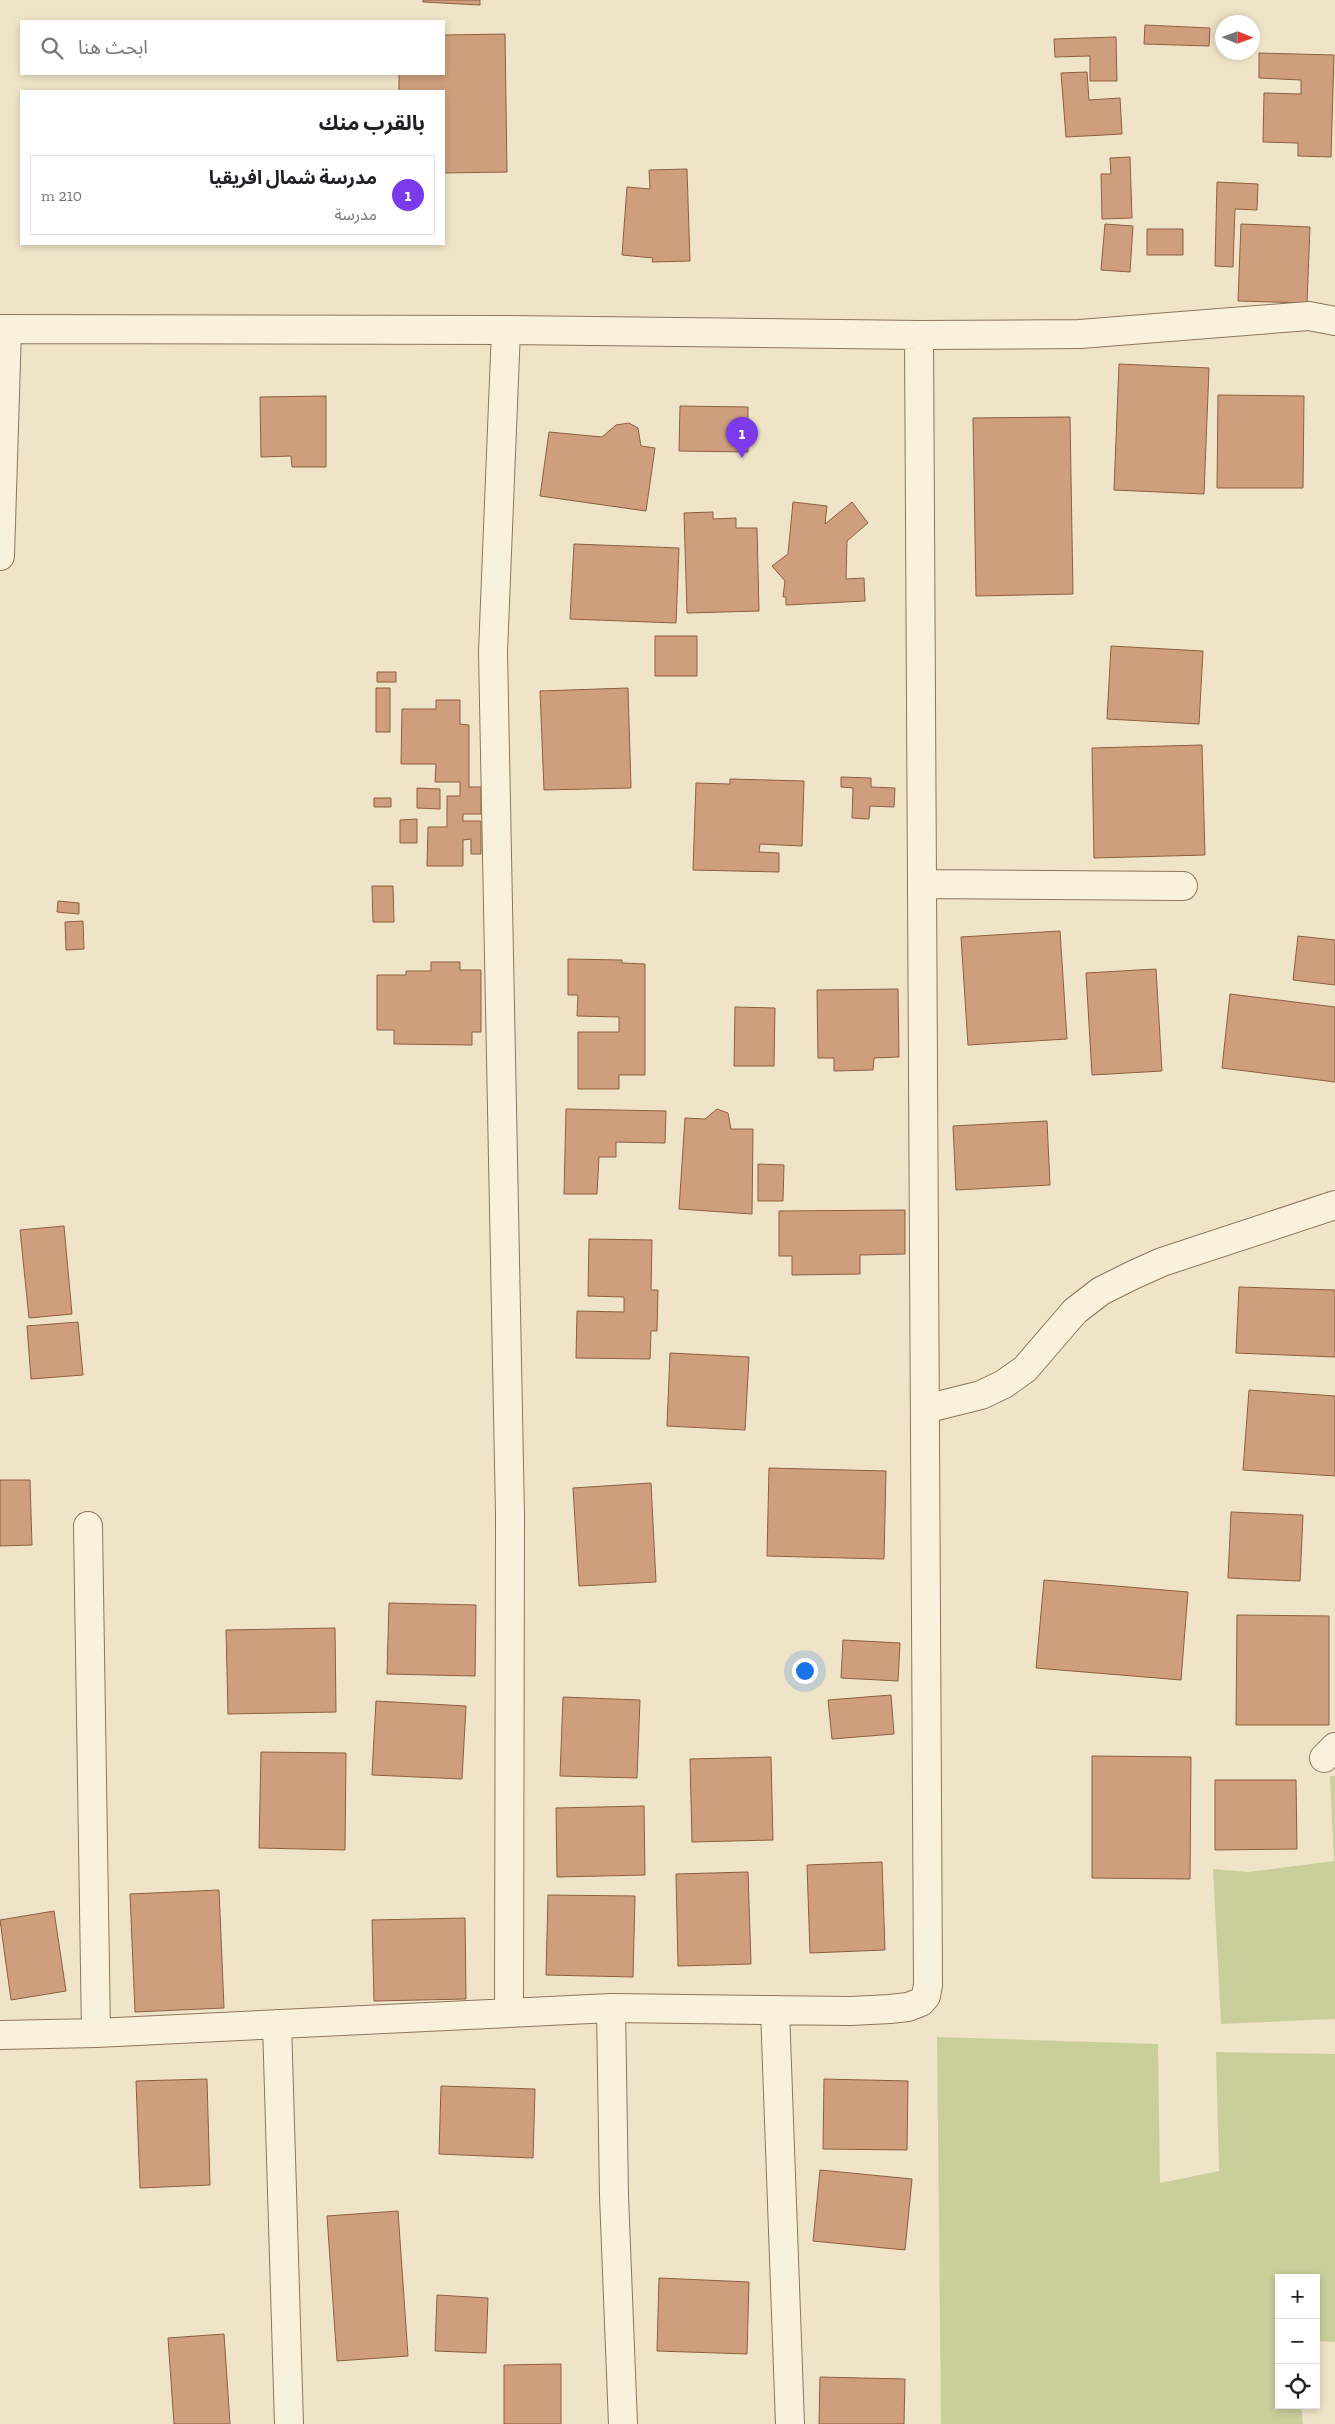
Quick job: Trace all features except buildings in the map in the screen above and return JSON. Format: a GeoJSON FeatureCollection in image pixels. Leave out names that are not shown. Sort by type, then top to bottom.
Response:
{"type":"FeatureCollection","features":[{"type":"Feature","properties":{"kind":"street"},"geometry":{"type":"LineString","coordinates":[[0,556],[4,329],[506,330],[919,335],[1080,334],[1309,316],[1335,321]]}},
{"type":"Feature","properties":{"kind":"street"},"geometry":{"type":"LineString","coordinates":[[506,330],[494,652],[510,1514],[508,2012]]}},
{"type":"Feature","properties":{"kind":"street"},"geometry":{"type":"LineString","coordinates":[[0,2035],[96,2033],[611,2008],[890,2009],[908,2007],[921,2002],[926,1996],[928,1985],[919,335]]}},
{"type":"Feature","properties":{"kind":"street"},"geometry":{"type":"LineString","coordinates":[[923,884],[1183,886]]}},
{"type":"Feature","properties":{"kind":"street"},"geometry":{"type":"LineString","coordinates":[[925,1409],[981,1395],[1004,1384],[1025,1369],[1074,1311],[1101,1290],[1162,1262],[1335,1204]]}},
{"type":"Feature","properties":{"kind":"street"},"geometry":{"type":"LineString","coordinates":[[88,1526],[96,2033]]}},
{"type":"Feature","properties":{"kind":"street"},"geometry":{"type":"LineString","coordinates":[[611,2008],[614,2196],[623,2424]]}},
{"type":"Feature","properties":{"kind":"street"},"geometry":{"type":"LineString","coordinates":[[776,2010],[790,2424]]}},
{"type":"Feature","properties":{"kind":"street"},"geometry":{"type":"LineString","coordinates":[[277,2024],[289,2424]]}},
{"type":"Feature","properties":{"kind":"green space"},"geometry":{"type":"Polygon","coordinates":[[[1330,1776],[1335,1776],[1335,2019],[1221,2024],[1213,1869],[1248,1872],[1334,1861],[1330,1776]]]}},
{"type":"Feature","properties":{"kind":"green space"},"geometry":{"type":"Polygon","coordinates":[[[937,2037],[1158,2044],[1160,2183],[1219,2171],[1216,2052],[1335,2054],[1335,2342],[1320,2341],[1320,2274],[1275,2274],[1275,2409],[1301,2409],[1303,2424],[941,2424],[937,2037]]]}},
{"type":"Feature","properties":{"kind":"place","name":"مدرسة شمال افريقيا"},"geometry":{"type":"Point","coordinates":[742,458]}}]}
